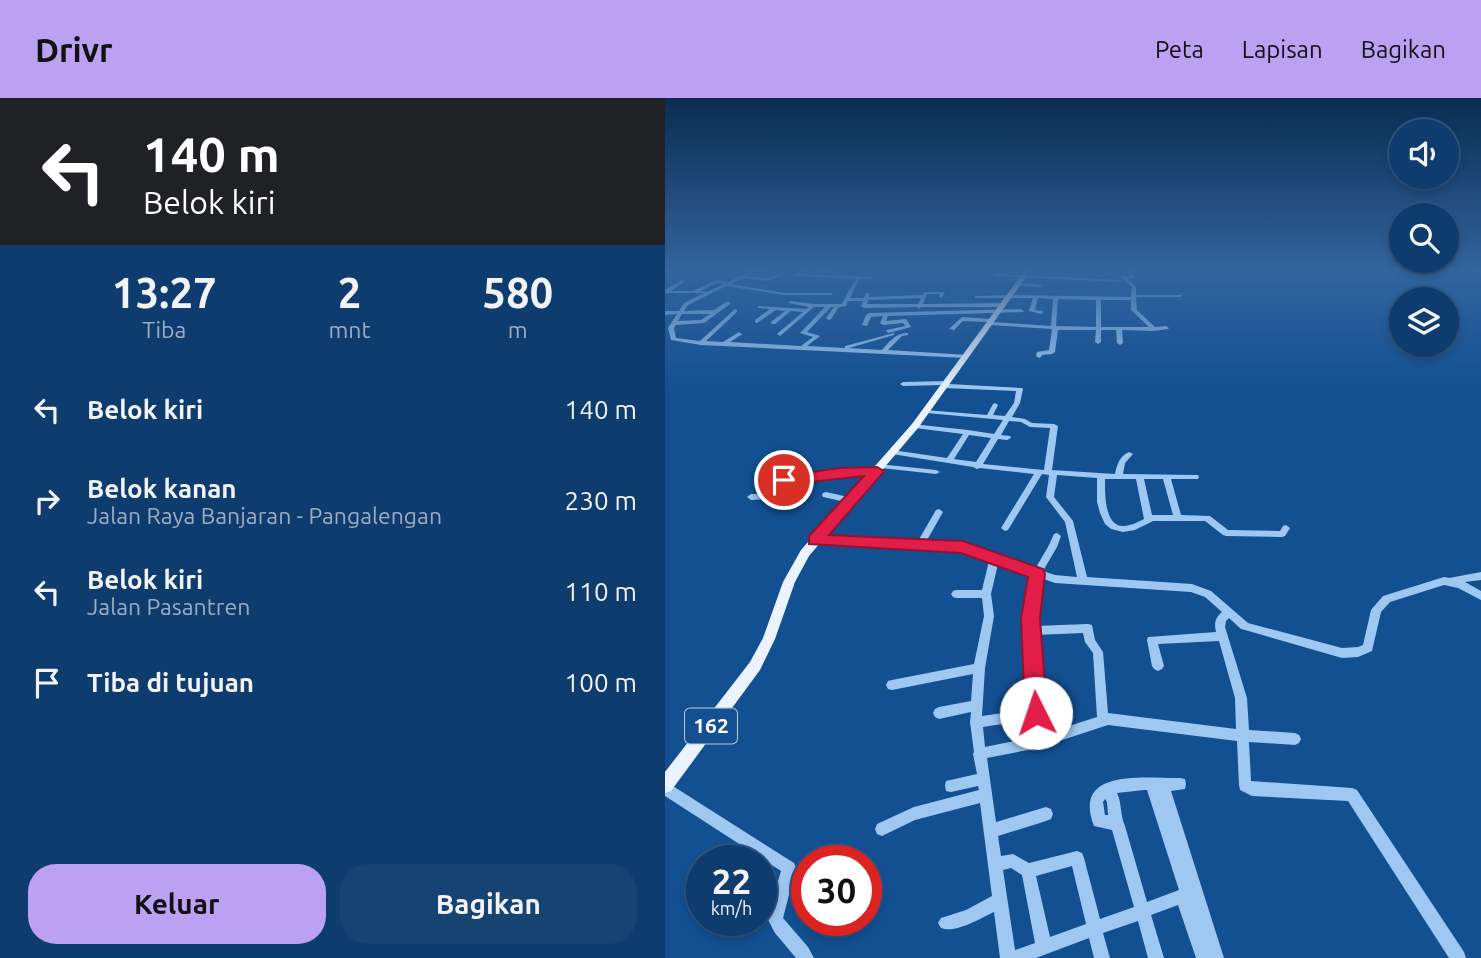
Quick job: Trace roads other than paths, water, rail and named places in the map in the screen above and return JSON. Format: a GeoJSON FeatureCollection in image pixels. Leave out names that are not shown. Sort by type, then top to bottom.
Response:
{"type":"FeatureCollection","features":[{"type":"Feature","properties":{"kind":"main road"},"geometry":{"type":"LineString","coordinates":[[892,452],[946,385],[999,310]]}},
{"type":"Feature","properties":{"kind":"main road","name":"162"},"geometry":{"type":"LineString","coordinates":[[665,786],[755,666],[795,569],[815,540],[892,452]]}},
{"type":"Feature","properties":{"kind":"street"},"geometry":{"type":"LineString","coordinates":[[674,323],[702,322],[718,310]]}},
{"type":"Feature","properties":{"kind":"street"},"geometry":{"type":"LineString","coordinates":[[757,321],[772,310]]}},
{"type":"Feature","properties":{"kind":"street"},"geometry":{"type":"LineString","coordinates":[[773,323],[787,310]]}},
{"type":"Feature","properties":{"kind":"street"},"geometry":{"type":"LineString","coordinates":[[780,334],[806,310]]}},
{"type":"Feature","properties":{"kind":"street"},"geometry":{"type":"LineString","coordinates":[[804,346],[817,336],[803,333],[821,310]]}},
{"type":"Feature","properties":{"kind":"street"},"geometry":{"type":"LineString","coordinates":[[829,318],[834,310]]}},
{"type":"Feature","properties":{"kind":"street"},"geometry":{"type":"LineString","coordinates":[[865,325],[869,313],[902,317],[918,312],[969,310]]}},
{"type":"Feature","properties":{"kind":"street"},"geometry":{"type":"LineString","coordinates":[[1012,310],[1021,311]]}},
{"type":"Feature","properties":{"kind":"street"},"geometry":{"type":"LineString","coordinates":[[1032,310],[1041,312]]}},
{"type":"Feature","properties":{"kind":"street"},"geometry":{"type":"LineString","coordinates":[[1039,356],[1040,353],[1052,352],[1055,310]]}},
{"type":"Feature","properties":{"kind":"street"},"geometry":{"type":"LineString","coordinates":[[1098,342],[1099,310]]}},
{"type":"Feature","properties":{"kind":"street"},"geometry":{"type":"LineString","coordinates":[[1134,310],[1154,329]]}},
{"type":"Feature","properties":{"kind":"street"},"geometry":{"type":"LineString","coordinates":[[701,343],[735,311]]}},
{"type":"Feature","properties":{"kind":"street"},"geometry":{"type":"LineString","coordinates":[[680,312],[671,328],[675,340],[966,356]]}},
{"type":"Feature","properties":{"kind":"street"},"geometry":{"type":"LineString","coordinates":[[665,313],[715,312]]}},
{"type":"Feature","properties":{"kind":"street"},"geometry":{"type":"LineString","coordinates":[[844,348],[908,327],[905,321],[883,323],[885,314]]}},
{"type":"Feature","properties":{"kind":"street"},"geometry":{"type":"LineString","coordinates":[[952,328],[962,320],[1099,329],[1165,328]]}},
{"type":"Feature","properties":{"kind":"street"},"geometry":{"type":"LineString","coordinates":[[1119,329],[1120,343]]}},
{"type":"Feature","properties":{"kind":"street"},"geometry":{"type":"LineString","coordinates":[[714,343],[728,334]]}},
{"type":"Feature","properties":{"kind":"street"},"geometry":{"type":"LineString","coordinates":[[724,344],[739,334]]}},
{"type":"Feature","properties":{"kind":"street"},"geometry":{"type":"LineString","coordinates":[[884,351],[900,335],[906,334]]}},
{"type":"Feature","properties":{"kind":"street"},"geometry":{"type":"LineString","coordinates":[[903,384],[1020,389],[1017,403],[977,467]]}},
{"type":"Feature","properties":{"kind":"street"},"geometry":{"type":"LineString","coordinates":[[989,417],[995,405]]}},
{"type":"Feature","properties":{"kind":"street"},"geometry":{"type":"LineString","coordinates":[[926,411],[1026,420],[1029,425],[1054,426],[1047,472],[1050,497],[1069,521],[1083,580]]}},
{"type":"Feature","properties":{"kind":"street"},"geometry":{"type":"LineString","coordinates":[[915,426],[1007,438]]}},
{"type":"Feature","properties":{"kind":"street"},"geometry":{"type":"LineString","coordinates":[[949,461],[968,432]]}},
{"type":"Feature","properties":{"kind":"street"},"geometry":{"type":"LineString","coordinates":[[892,452],[977,467],[1101,477],[1195,477]]}},
{"type":"Feature","properties":{"kind":"street"},"geometry":{"type":"LineString","coordinates":[[1119,476],[1120,466],[1129,454]]}},
{"type":"Feature","properties":{"kind":"street"},"geometry":{"type":"LineString","coordinates":[[751,497],[765,497],[774,486],[788,479],[879,468],[936,472]]}},
{"type":"Feature","properties":{"kind":"street"},"geometry":{"type":"LineString","coordinates":[[1005,528],[1047,472]]}},
{"type":"Feature","properties":{"kind":"street"},"geometry":{"type":"LineString","coordinates":[[1101,477],[1100,498],[1110,527],[1134,528],[1150,518],[1207,518],[1222,531],[1232,533],[1282,534],[1286,528]]}},
{"type":"Feature","properties":{"kind":"street"},"geometry":{"type":"LineString","coordinates":[[1140,477],[1150,518]]}},
{"type":"Feature","properties":{"kind":"street"},"geometry":{"type":"LineString","coordinates":[[1167,478],[1178,518]]}},
{"type":"Feature","properties":{"kind":"street"},"geometry":{"type":"LineString","coordinates":[[826,495],[850,499]]}},
{"type":"Feature","properties":{"kind":"street"},"geometry":{"type":"LineString","coordinates":[[921,544],[939,512]]}},
{"type":"Feature","properties":{"kind":"street"},"geometry":{"type":"LineString","coordinates":[[976,722],[1036,714],[1031,631],[1037,574],[1052,553],[1056,536]]}},
{"type":"Feature","properties":{"kind":"street"},"geometry":{"type":"LineString","coordinates":[[815,540],[963,547],[1037,574],[1195,589],[1220,603],[1239,622],[1254,629],[1327,650],[1353,653],[1368,648],[1377,608],[1424,586],[1481,576]]}},
{"type":"Feature","properties":{"kind":"street"},"geometry":{"type":"LineString","coordinates":[[995,557],[986,594],[989,616],[979,668],[976,722],[978,754],[1008,958]]}},
{"type":"Feature","properties":{"kind":"street"},"geometry":{"type":"LineString","coordinates":[[1451,581],[1481,596]]}},
{"type":"Feature","properties":{"kind":"street"},"geometry":{"type":"LineString","coordinates":[[956,594],[986,594]]}},
{"type":"Feature","properties":{"kind":"street"},"geometry":{"type":"LineString","coordinates":[[1229,613],[1220,622],[1241,698],[1247,787],[1352,794],[1458,958]]}},
{"type":"Feature","properties":{"kind":"street"},"geometry":{"type":"LineString","coordinates":[[1031,631],[1088,628],[1090,642],[1098,652],[1103,720]]}},
{"type":"Feature","properties":{"kind":"street"},"geometry":{"type":"LineString","coordinates":[[1158,666],[1152,640],[1223,636]]}},
{"type":"Feature","properties":{"kind":"street"},"geometry":{"type":"LineString","coordinates":[[892,685],[979,668]]}},
{"type":"Feature","properties":{"kind":"street"},"geometry":{"type":"LineString","coordinates":[[939,713],[977,705]]}},
{"type":"Feature","properties":{"kind":"street"},"geometry":{"type":"LineString","coordinates":[[978,754],[1038,741],[1114,718],[1242,736],[1295,739]]}},
{"type":"Feature","properties":{"kind":"street"},"geometry":{"type":"LineString","coordinates":[[951,786],[982,779]]}},
{"type":"Feature","properties":{"kind":"street"},"geometry":{"type":"LineString","coordinates":[[1157,958],[1115,823],[1103,823],[1097,818],[1097,796],[1121,785],[1179,785]]}},
{"type":"Feature","properties":{"kind":"street"},"geometry":{"type":"LineString","coordinates":[[1157,785],[1189,894],[1204,958]]}},
{"type":"Feature","properties":{"kind":"street"},"geometry":{"type":"LineString","coordinates":[[665,786],[789,868],[775,918],[778,927],[795,940],[806,958]]}},
{"type":"Feature","properties":{"kind":"street"},"geometry":{"type":"LineString","coordinates":[[882,829],[914,814],[984,795]]}},
{"type":"Feature","properties":{"kind":"street"},"geometry":{"type":"LineString","coordinates":[[991,831],[1046,814]]}},
{"type":"Feature","properties":{"kind":"street"},"geometry":{"type":"LineString","coordinates":[[1028,871],[1072,857],[1077,858],[1102,958]]}},
{"type":"Feature","properties":{"kind":"street"},"geometry":{"type":"LineString","coordinates":[[995,864],[1013,861],[1028,871],[1044,947]]}},
{"type":"Feature","properties":{"kind":"street"},"geometry":{"type":"LineString","coordinates":[[1015,958],[1189,894]]}},
{"type":"Feature","properties":{"kind":"street"},"geometry":{"type":"LineString","coordinates":[[1189,894],[1216,958]]}},
{"type":"Feature","properties":{"kind":"street"},"geometry":{"type":"LineString","coordinates":[[946,923],[968,917],[999,901]]}}]}
